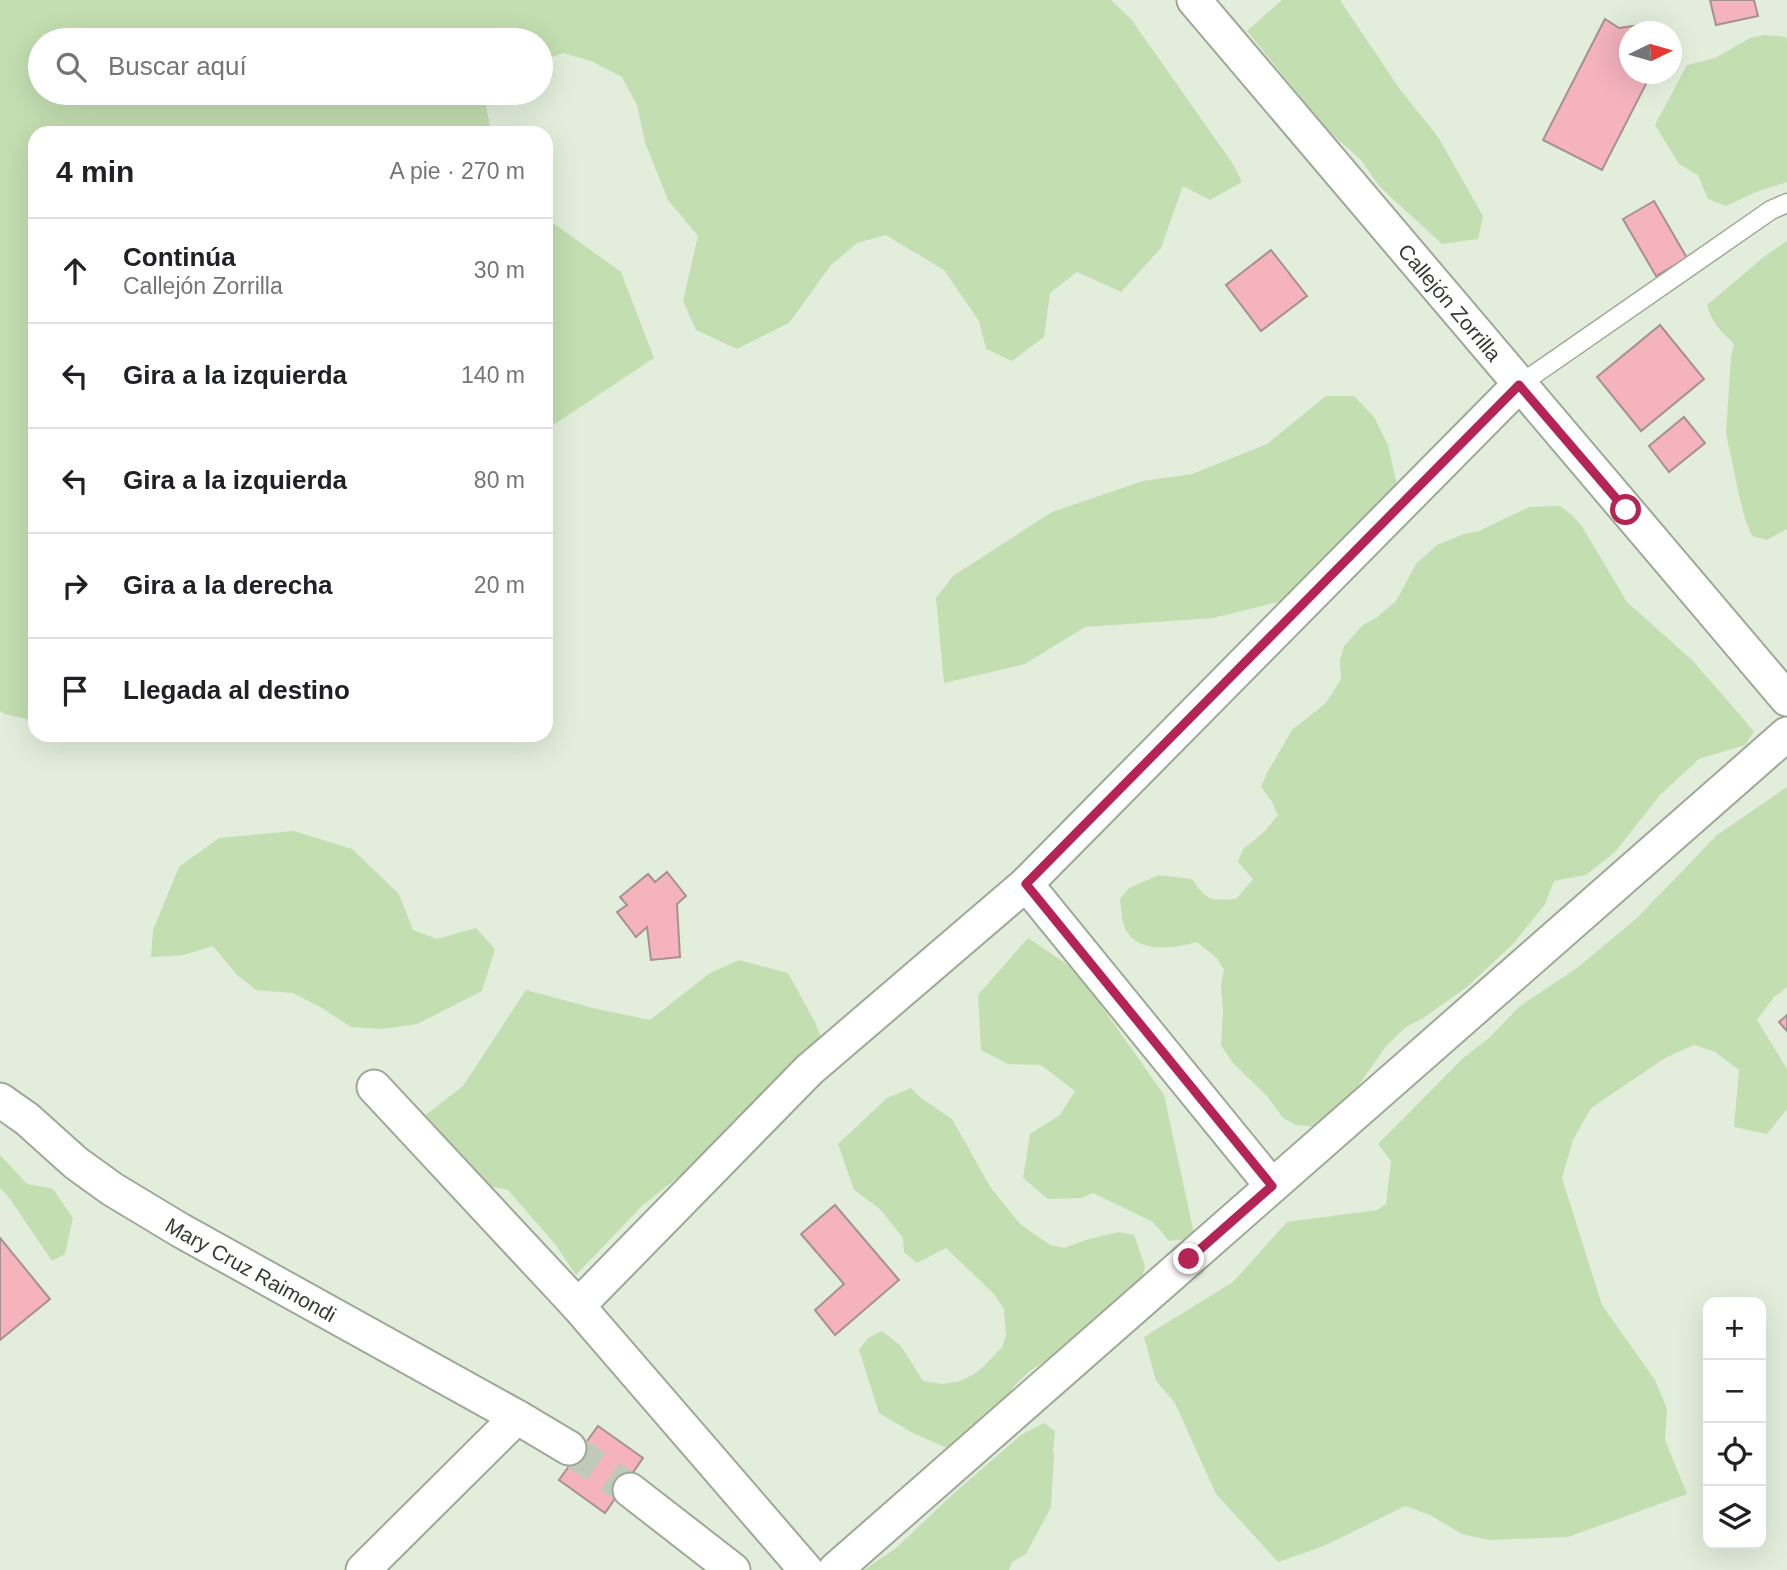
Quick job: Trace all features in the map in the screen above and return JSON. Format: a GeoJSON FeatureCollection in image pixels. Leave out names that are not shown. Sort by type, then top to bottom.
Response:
{"type":"FeatureCollection","features":[{"type":"Feature","properties":{"kind":"street","name":"Callejón Zorrilla"},"geometry":{"type":"LineString","coordinates":[[1194,0],[1787,699]]}},
{"type":"Feature","properties":{"kind":"street"},"geometry":{"type":"LineString","coordinates":[[578,1306],[809,1070],[1026,884],[1519,385]]}},
{"type":"Feature","properties":{"kind":"street"},"geometry":{"type":"LineString","coordinates":[[835,1570],[1787,734]]}},
{"type":"Feature","properties":{"kind":"street"},"geometry":{"type":"LineString","coordinates":[[1026,884],[1272,1186]]}},
{"type":"Feature","properties":{"kind":"street"},"geometry":{"type":"LineString","coordinates":[[374,1087],[578,1306],[806,1570]]}},
{"type":"Feature","properties":{"kind":"street","name":"Mary Cruz Raimondi"},"geometry":{"type":"LineString","coordinates":[[0,1100],[27,1119],[76,1163],[180,1230],[569,1448]]}},
{"type":"Feature","properties":{"kind":"street"},"geometry":{"type":"LineString","coordinates":[[363,1570],[517,1417]]}},
{"type":"Feature","properties":{"kind":"street"},"geometry":{"type":"LineString","coordinates":[[630,1490],[733,1570]]}},
{"type":"Feature","properties":{"kind":"lane"},"geometry":{"type":"LineString","coordinates":[[1519,385],[1771,210],[1787,203]]}},
{"type":"Feature","properties":{"kind":"green space"},"geometry":{"type":"Polygon","coordinates":[[[0,0],[1111,0],[1131,19],[1233,164],[1242,182],[1210,200],[1183,186],[1161,248],[1121,292],[1077,272],[1050,293],[1044,337],[1012,361],[986,349],[979,321],[944,270],[886,235],[857,243],[831,265],[789,323],[737,349],[696,330],[683,301],[698,236],[668,200],[645,142],[637,105],[622,77],[591,61],[563,53],[553,57],[553,28],[28,28],[28,105],[486,105],[490,126],[28,126],[28,719],[0,711],[0,0]]]}},
{"type":"Feature","properties":{"kind":"green space"},"geometry":{"type":"Polygon","coordinates":[[[1282,0],[1340,0],[1399,88],[1438,137],[1483,216],[1478,239],[1442,244],[1380,187],[1361,160],[1325,128],[1247,31],[1282,0]]]}},
{"type":"Feature","properties":{"kind":"green space"},"geometry":{"type":"Polygon","coordinates":[[[1764,35],[1786,37],[1787,182],[1726,206],[1708,199],[1698,175],[1679,164],[1655,125],[1677,84],[1682,84],[1682,74],[1687,65],[1715,58],[1750,38],[1764,35]]]}},
{"type":"Feature","properties":{"kind":"green space"},"geometry":{"type":"Polygon","coordinates":[[[553,223],[621,272],[654,358],[553,425],[553,223]]]}},
{"type":"Feature","properties":{"kind":"green space"},"geometry":{"type":"Polygon","coordinates":[[[1787,241],[1787,529],[1767,540],[1752,536],[1746,522],[1726,433],[1734,344],[1718,327],[1707,305],[1787,241]]]}},
{"type":"Feature","properties":{"kind":"green space"},"geometry":{"type":"Polygon","coordinates":[[[1326,396],[1354,396],[1374,417],[1388,445],[1397,485],[1294,598],[1213,618],[1085,627],[1025,664],[944,683],[936,598],[953,576],[1052,512],[1143,481],[1192,474],[1267,444],[1326,396]]]}},
{"type":"Feature","properties":{"kind":"green space"},"geometry":{"type":"Polygon","coordinates":[[[1560,506],[1583,528],[1627,602],[1693,661],[1754,732],[1745,745],[1699,759],[1660,795],[1615,852],[1586,875],[1554,881],[1545,904],[1514,943],[1467,987],[1406,1027],[1386,1046],[1352,1095],[1319,1127],[1296,1125],[1283,1118],[1267,1096],[1232,1062],[1221,1045],[1221,985],[1224,970],[1217,958],[1197,942],[1154,947],[1135,940],[1127,933],[1120,899],[1129,888],[1159,875],[1192,879],[1210,898],[1236,899],[1253,879],[1238,862],[1243,849],[1264,832],[1278,815],[1261,787],[1292,730],[1326,703],[1341,679],[1340,660],[1344,646],[1363,625],[1396,601],[1416,564],[1437,545],[1479,531],[1529,507],[1560,506]]]}},
{"type":"Feature","properties":{"kind":"green space"},"geometry":{"type":"Polygon","coordinates":[[[1787,787],[1787,987],[1774,997],[1757,1020],[1787,1069],[1787,1109],[1767,1134],[1734,1127],[1739,1070],[1715,1052],[1694,1045],[1665,1058],[1591,1108],[1573,1140],[1562,1178],[1602,1305],[1655,1380],[1667,1409],[1665,1440],[1687,1494],[1568,1537],[1489,1540],[1462,1534],[1430,1515],[1405,1506],[1324,1546],[1278,1562],[1216,1494],[1175,1403],[1156,1381],[1144,1337],[1233,1282],[1287,1222],[1377,1210],[1386,1204],[1391,1161],[1378,1144],[1461,1060],[1490,1037],[1520,1006],[1577,968],[1637,918],[1717,835],[1787,787]]]}},
{"type":"Feature","properties":{"kind":"green space"},"geometry":{"type":"Polygon","coordinates":[[[294,831],[352,849],[399,894],[413,930],[437,939],[476,928],[495,949],[482,991],[417,1024],[382,1029],[351,1027],[293,993],[256,990],[236,974],[213,946],[184,955],[151,957],[153,930],[179,867],[219,838],[294,831]]]}},
{"type":"Feature","properties":{"kind":"green space"},"geometry":{"type":"Polygon","coordinates":[[[1028,938],[1068,965],[1088,987],[1164,1095],[1195,1238],[1169,1241],[1153,1222],[1093,1193],[1081,1198],[1048,1199],[1023,1178],[1030,1134],[1060,1115],[1075,1091],[1041,1065],[1008,1064],[981,1050],[978,995],[1028,938]]]}},
{"type":"Feature","properties":{"kind":"green space"},"geometry":{"type":"Polygon","coordinates":[[[739,960],[788,973],[815,1022],[827,1053],[733,1151],[685,1172],[643,1205],[576,1275],[555,1244],[508,1190],[470,1182],[414,1124],[463,1086],[526,990],[650,1020],[710,973],[739,960]]]}},
{"type":"Feature","properties":{"kind":"green space"},"geometry":{"type":"Polygon","coordinates":[[[911,1088],[952,1119],[991,1188],[1020,1224],[1050,1245],[1064,1248],[1119,1232],[1134,1235],[1145,1266],[1142,1278],[1119,1296],[1107,1316],[1089,1334],[1031,1370],[1015,1385],[992,1418],[953,1451],[911,1432],[879,1413],[859,1350],[868,1338],[882,1331],[901,1346],[923,1381],[943,1384],[957,1382],[973,1375],[1002,1347],[1006,1336],[1004,1309],[994,1294],[946,1248],[917,1263],[904,1252],[903,1238],[880,1209],[854,1190],[838,1144],[887,1098],[911,1088]]]}},
{"type":"Feature","properties":{"kind":"green space"},"geometry":{"type":"Polygon","coordinates":[[[0,1155],[27,1184],[53,1189],[73,1218],[65,1254],[52,1261],[0,1188],[0,1155]]]}},
{"type":"Feature","properties":{"kind":"green space"},"geometry":{"type":"Polygon","coordinates":[[[1044,1423],[1055,1431],[1051,1507],[1026,1554],[1012,1562],[1009,1570],[864,1570],[896,1548],[1021,1435],[1044,1423]]]}},
{"type":"Feature","properties":{"kind":"building"},"geometry":{"type":"Polygon","coordinates":[[[1710,0],[1754,0],[1758,16],[1716,25],[1710,0]]]}},
{"type":"Feature","properties":{"kind":"building"},"geometry":{"type":"Polygon","coordinates":[[[1605,19],[1619,28],[1619,84],[1646,84],[1602,170],[1543,140],[1605,19]]]}},
{"type":"Feature","properties":{"kind":"building"},"geometry":{"type":"Polygon","coordinates":[[[1654,201],[1687,258],[1656,276],[1623,219],[1654,201]]]}},
{"type":"Feature","properties":{"kind":"building"},"geometry":{"type":"Polygon","coordinates":[[[1271,250],[1307,296],[1261,331],[1226,285],[1271,250]]]}},
{"type":"Feature","properties":{"kind":"building"},"geometry":{"type":"Polygon","coordinates":[[[1660,325],[1704,379],[1641,431],[1597,377],[1660,325]]]}},
{"type":"Feature","properties":{"kind":"building"},"geometry":{"type":"Polygon","coordinates":[[[1684,417],[1705,443],[1669,472],[1649,446],[1684,417]]]}},
{"type":"Feature","properties":{"kind":"building"},"geometry":{"type":"Polygon","coordinates":[[[667,872],[686,896],[677,904],[680,957],[651,960],[647,927],[636,937],[617,912],[627,905],[620,897],[648,874],[655,882],[667,872]]]}},
{"type":"Feature","properties":{"kind":"building"},"geometry":{"type":"Polygon","coordinates":[[[1787,1015],[1787,1031],[1779,1022],[1787,1015]]]}},
{"type":"Feature","properties":{"kind":"building"},"geometry":{"type":"Polygon","coordinates":[[[835,1205],[899,1280],[835,1335],[815,1310],[844,1284],[801,1234],[835,1205]]]}},
{"type":"Feature","properties":{"kind":"building"},"geometry":{"type":"Polygon","coordinates":[[[0,1238],[50,1299],[0,1340],[0,1238]]]}},
{"type":"Feature","properties":{"kind":"building"},"geometry":{"type":"Polygon","coordinates":[[[598,1426],[643,1458],[605,1513],[559,1480],[598,1426]]]}},
{"type":"Feature","properties":{"kind":"tunnel"},"geometry":{"type":"LineString","coordinates":[[569,1448],[630,1490]]}},
{"type":"Feature","properties":{"kind":"route"},"geometry":{"type":"LineString","coordinates":[[1189,1259],[1272,1186],[1026,884],[1519,385],[1626,510]]}}]}
